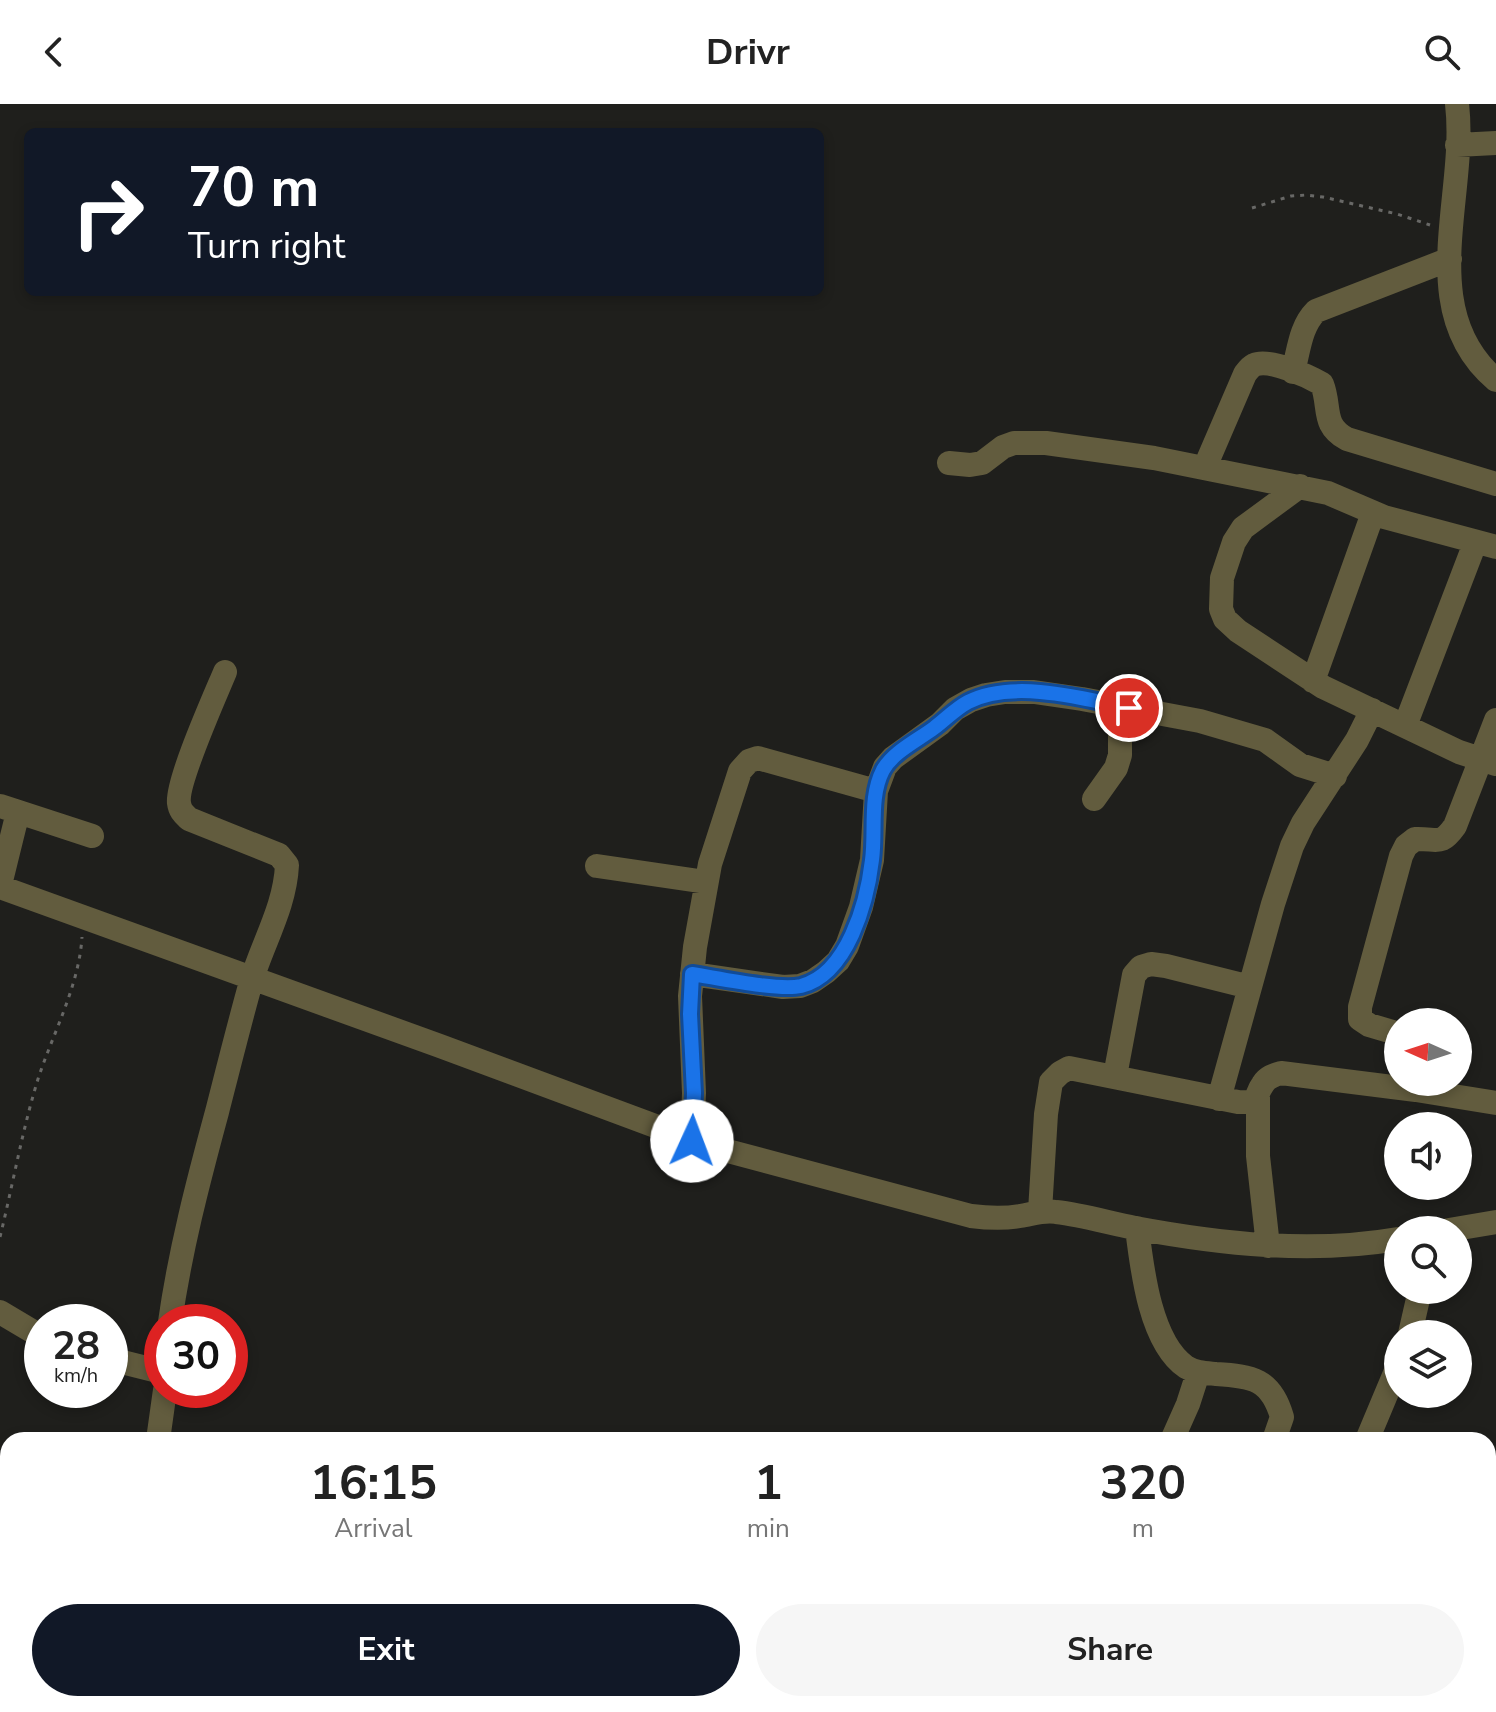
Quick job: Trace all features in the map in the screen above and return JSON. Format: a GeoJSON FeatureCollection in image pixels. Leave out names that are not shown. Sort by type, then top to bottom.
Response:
{"type":"FeatureCollection","features":[{"type":"Feature","properties":{"kind":"street"},"geometry":{"type":"LineString","coordinates":[[1457,104],[1450,233],[1452,302],[1457,323],[1472,356],[1496,380]]}},
{"type":"Feature","properties":{"kind":"street"},"geometry":{"type":"LineString","coordinates":[[1457,145],[1496,143]]}},
{"type":"Feature","properties":{"kind":"street"},"geometry":{"type":"LineString","coordinates":[[1293,372],[1304,329],[1316,311],[1450,259]]}},
{"type":"Feature","properties":{"kind":"street"},"geometry":{"type":"LineString","coordinates":[[1205,467],[1238,388],[1251,366],[1262,363],[1322,384],[1331,427],[1347,439],[1496,484]]}},
{"type":"Feature","properties":{"kind":"street"},"geometry":{"type":"LineString","coordinates":[[949,463],[982,463],[1003,447],[1014,443],[1154,458],[1328,493],[1373,513],[1485,545],[1405,726]]}},
{"type":"Feature","properties":{"kind":"street"},"geometry":{"type":"LineString","coordinates":[[1300,486],[1243,528],[1234,542],[1222,578],[1220,595],[1225,619],[1238,631],[1323,687],[1459,752],[1488,762]]}},
{"type":"Feature","properties":{"kind":"street"},"geometry":{"type":"LineString","coordinates":[[1313,681],[1373,513]]}},
{"type":"Feature","properties":{"kind":"street"},"geometry":{"type":"LineString","coordinates":[[173,1304],[184,1238],[252,978],[283,899],[287,865],[279,855],[189,819],[180,810],[178,800],[188,766],[225,672]]}},
{"type":"Feature","properties":{"kind":"street"},"geometry":{"type":"LineString","coordinates":[[692,974],[783,987],[800,986],[813,981],[838,961],[854,929],[870,871],[876,791],[885,767],[955,709],[971,700],[1005,692],[1034,692],[1200,721],[1265,740],[1300,765],[1335,776]]}},
{"type":"Feature","properties":{"kind":"street"},"geometry":{"type":"LineString","coordinates":[[1094,799],[1111,777],[1120,755],[1120,706]]}},
{"type":"Feature","properties":{"kind":"street"},"geometry":{"type":"LineString","coordinates":[[1219,1099],[1292,846],[1372,710]]}},
{"type":"Feature","properties":{"kind":"street"},"geometry":{"type":"LineString","coordinates":[[1384,1029],[1360,1019],[1360,1007],[1401,856],[1406,846],[1415,839],[1439,841],[1446,838],[1455,826],[1488,762],[1496,720]]}},
{"type":"Feature","properties":{"kind":"street"},"geometry":{"type":"LineString","coordinates":[[692,1141],[692,974],[706,882],[740,771],[749,761],[768,759],[876,791]]}},
{"type":"Feature","properties":{"kind":"street"},"geometry":{"type":"LineString","coordinates":[[92,836],[9,809],[0,886],[692,1141],[971,1216],[993,1218],[1040,1211],[1056,1212],[1137,1228],[1268,1246],[1331,1246],[1384,1240]]}},
{"type":"Feature","properties":{"kind":"street"},"geometry":{"type":"LineString","coordinates":[[597,866],[706,882]]}},
{"type":"Feature","properties":{"kind":"street"},"geometry":{"type":"LineString","coordinates":[[1115,1076],[1134,975],[1141,967],[1151,964],[1166,966],[1250,987]]}},
{"type":"Feature","properties":{"kind":"street"},"geometry":{"type":"LineString","coordinates":[[1040,1211],[1051,1082],[1069,1068],[1219,1099],[1250,1103],[1258,1098]]}},
{"type":"Feature","properties":{"kind":"street"},"geometry":{"type":"LineString","coordinates":[[1268,1246],[1258,1156],[1258,1098],[1262,1085],[1269,1077],[1281,1073],[1384,1080]]}},
{"type":"Feature","properties":{"kind":"street"},"geometry":{"type":"LineString","coordinates":[[1465,1096],[1496,1103]]}},
{"type":"Feature","properties":{"kind":"street"},"geometry":{"type":"LineString","coordinates":[[1472,1224],[1495,1219]]}},
{"type":"Feature","properties":{"kind":"street"},"geometry":{"type":"LineString","coordinates":[[1137,1228],[1148,1302],[1166,1344],[1177,1359],[1198,1373],[1247,1377],[1267,1387],[1282,1417],[1277,1432]]}},
{"type":"Feature","properties":{"kind":"street"},"geometry":{"type":"LineString","coordinates":[[0,1312],[24,1326]]}},
{"type":"Feature","properties":{"kind":"street"},"geometry":{"type":"LineString","coordinates":[[1176,1432],[1198,1373]]}},
{"type":"Feature","properties":{"kind":"street"},"geometry":{"type":"LineString","coordinates":[[1370,1432],[1384,1399]]}},
{"type":"Feature","properties":{"kind":"street"},"geometry":{"type":"LineString","coordinates":[[159,1432],[162,1408]]}},
{"type":"Feature","properties":{"kind":"path"},"geometry":{"type":"LineString","coordinates":[[1252,208],[1291,196],[1323,197],[1397,214],[1450,233]]}},
{"type":"Feature","properties":{"kind":"path"},"geometry":{"type":"LineString","coordinates":[[0,1237],[38,1080],[75,974],[84,917]]}},
{"type":"Feature","properties":{"kind":"route"},"geometry":{"type":"LineString","coordinates":[[692,1141],[692,974],[783,987],[800,986],[813,981],[838,961],[854,929],[868,881],[876,791],[885,767],[893,758],[940,724],[955,709],[986,695],[1034,692],[1129,708]]}}]}
